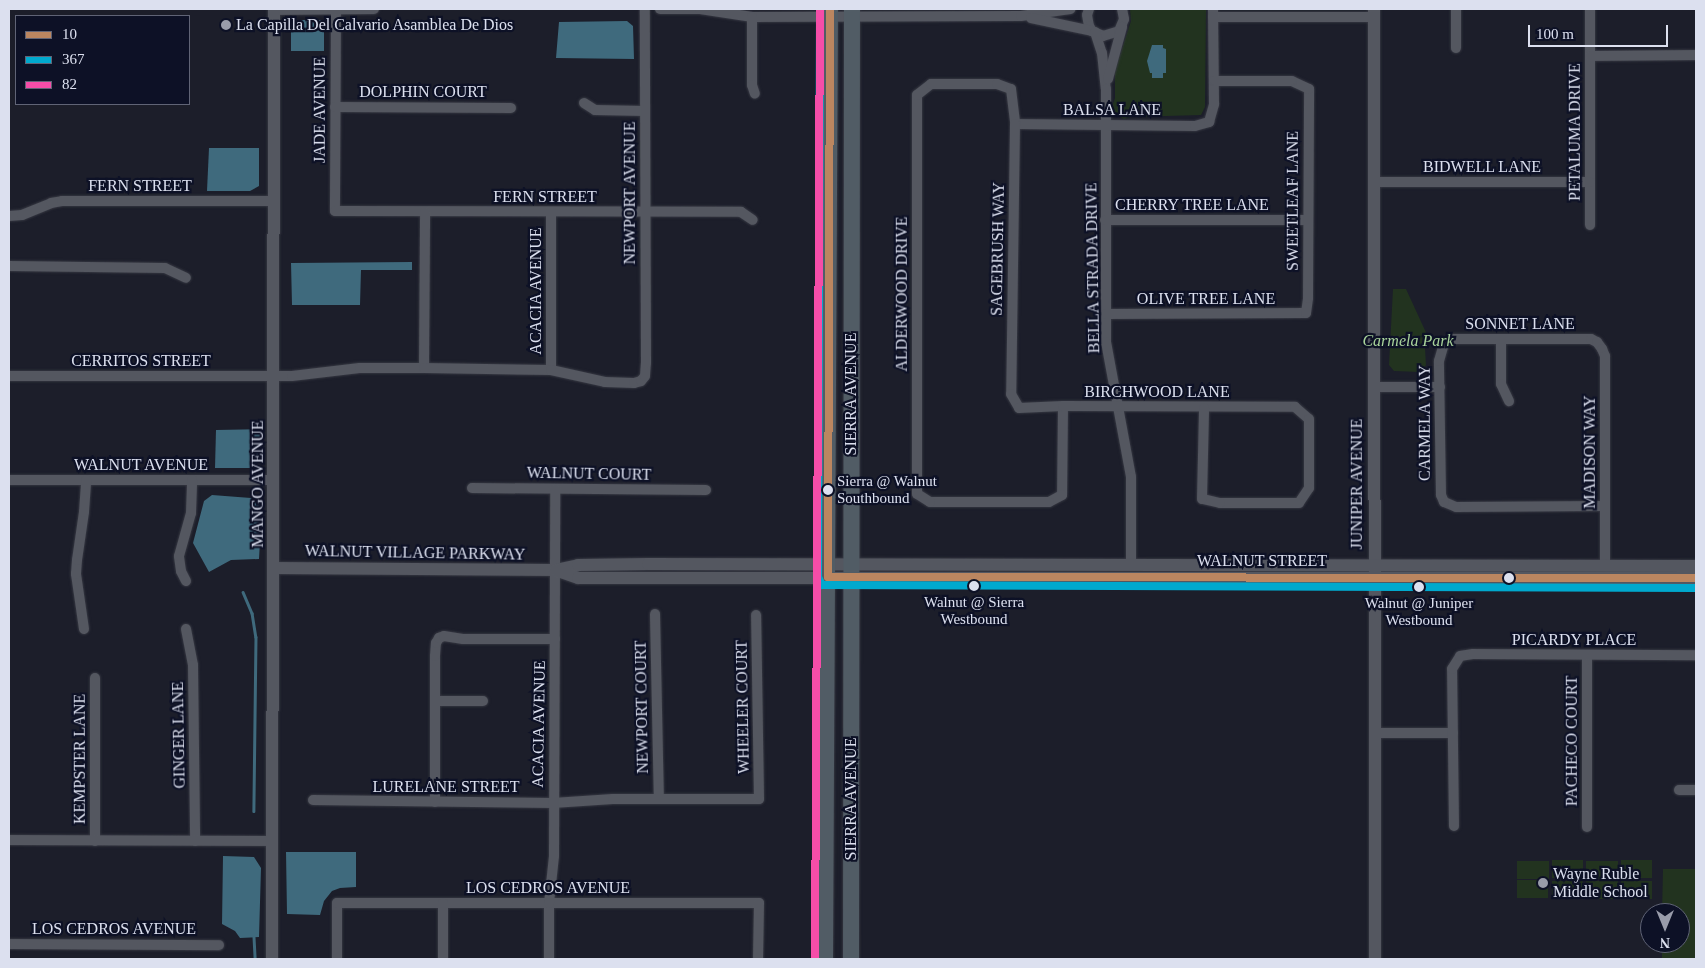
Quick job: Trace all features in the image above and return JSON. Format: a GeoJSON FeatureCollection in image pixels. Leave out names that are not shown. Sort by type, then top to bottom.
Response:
{"type":"FeatureCollection","features":[{"type":"Feature","properties":{"kind":"main road","name":"SIERRA AVENUE"},"geometry":{"type":"LineString","coordinates":[[825,959],[830,12]]}},
{"type":"Feature","properties":{"kind":"main road","name":"SIERRA AVENUE"},"geometry":{"type":"LineString","coordinates":[[851,959],[852,12]]}},
{"type":"Feature","properties":{"kind":"street"},"geometry":{"type":"LineString","coordinates":[[274,9],[374,9]]}},
{"type":"Feature","properties":{"kind":"street","name":"MANGO AVENUE"},"geometry":{"type":"LineString","coordinates":[[272,959],[274,9]]}},
{"type":"Feature","properties":{"kind":"street","name":"JADE AVENUE"},"geometry":{"type":"LineString","coordinates":[[335,211],[336,9]]}},
{"type":"Feature","properties":{"kind":"street","name":"NEWPORT AVENUE"},"geometry":{"type":"LineString","coordinates":[[551,370],[605,382],[634,383],[641,381],[645,376],[645,9]]}},
{"type":"Feature","properties":{"kind":"street"},"geometry":{"type":"LineString","coordinates":[[660,9],[700,9],[752,17],[830,12],[1021,16],[1067,24],[1109,36],[1119,31],[1122,25]]}},
{"type":"Feature","properties":{"kind":"street"},"geometry":{"type":"LineString","coordinates":[[1021,16],[1071,9]]}},
{"type":"Feature","properties":{"kind":"street","name":"BELLA STRADA DRIVE"},"geometry":{"type":"LineString","coordinates":[[1089,9],[1087,20],[1102,53],[1106,89],[1106,342],[1131,477],[1131,565]]}},
{"type":"Feature","properties":{"kind":"street","name":"BELLA STRADA DRIVE"},"geometry":{"type":"LineString","coordinates":[[1106,89],[1124,19],[1122,9]]}},
{"type":"Feature","properties":{"kind":"street"},"geometry":{"type":"LineString","coordinates":[[1456,9],[1456,48]]}},
{"type":"Feature","properties":{"kind":"street","name":"PETALUMA DRIVE"},"geometry":{"type":"LineString","coordinates":[[1590,9],[1590,225]]}},
{"type":"Feature","properties":{"kind":"street"},"geometry":{"type":"LineString","coordinates":[[1214,81],[1213,13],[1374,13]]}},
{"type":"Feature","properties":{"kind":"street","name":"JUNIPER AVENUE"},"geometry":{"type":"LineString","coordinates":[[1374,13],[1373,572],[1375,959]]}},
{"type":"Feature","properties":{"kind":"street"},"geometry":{"type":"LineString","coordinates":[[752,17],[752,85],[755,94]]}},
{"type":"Feature","properties":{"kind":"street"},"geometry":{"type":"LineString","coordinates":[[1590,56],[1696,55]]}},
{"type":"Feature","properties":{"kind":"street","name":"SWEETLEAF LANE"},"geometry":{"type":"LineString","coordinates":[[1214,81],[1292,81],[1309,89],[1308,298],[1306,313]]}},
{"type":"Feature","properties":{"kind":"street","name":"BALSA LANE"},"geometry":{"type":"LineString","coordinates":[[1015,124],[1195,126],[1208,122],[1214,104],[1214,81]]}},
{"type":"Feature","properties":{"kind":"street","name":"SAGEBRUSH WAY"},"geometry":{"type":"LineString","coordinates":[[917,95],[931,84],[997,84],[1011,89],[1015,124],[1011,394],[1019,408]]}},
{"type":"Feature","properties":{"kind":"street","name":"ALDERWOOD DRIVE"},"geometry":{"type":"LineString","coordinates":[[917,95],[917,494],[930,502],[1049,502],[1062,495],[1063,406]]}},
{"type":"Feature","properties":{"kind":"street"},"geometry":{"type":"LineString","coordinates":[[584,103],[595,110],[645,111]]}},
{"type":"Feature","properties":{"kind":"street","name":"DOLPHIN COURT"},"geometry":{"type":"LineString","coordinates":[[335,107],[511,108]]}},
{"type":"Feature","properties":{"kind":"street","name":"BIDWELL LANE"},"geometry":{"type":"LineString","coordinates":[[1375,182],[1590,182]]}},
{"type":"Feature","properties":{"kind":"street","name":"FERN STREET"},"geometry":{"type":"LineString","coordinates":[[9,216],[22,215],[51,203],[62,201],[275,201]]}},
{"type":"Feature","properties":{"kind":"street","name":"FERN STREET"},"geometry":{"type":"LineString","coordinates":[[335,211],[741,212],[753,220]]}},
{"type":"Feature","properties":{"kind":"street"},"geometry":{"type":"LineString","coordinates":[[424,368],[425,212]]}},
{"type":"Feature","properties":{"kind":"street","name":"ACACIA AVENUE"},"geometry":{"type":"LineString","coordinates":[[551,212],[551,370]]}},
{"type":"Feature","properties":{"kind":"street","name":"CHERRY TREE LANE"},"geometry":{"type":"LineString","coordinates":[[1106,220],[1308,220]]}},
{"type":"Feature","properties":{"kind":"street"},"geometry":{"type":"LineString","coordinates":[[9,266],[165,268],[186,278]]}},
{"type":"Feature","properties":{"kind":"street","name":"OLIVE TREE LANE"},"geometry":{"type":"LineString","coordinates":[[1106,314],[1306,313]]}},
{"type":"Feature","properties":{"kind":"street","name":"SONNET LANE"},"geometry":{"type":"LineString","coordinates":[[1444,344],[1451,339],[1590,339],[1597,342]]}},
{"type":"Feature","properties":{"kind":"street"},"geometry":{"type":"LineString","coordinates":[[1501,340],[1501,384],[1509,401]]}},
{"type":"Feature","properties":{"kind":"street","name":"MADISON WAY"},"geometry":{"type":"LineString","coordinates":[[1597,342],[1605,356],[1606,566]]}},
{"type":"Feature","properties":{"kind":"street","name":"CARMELA WAY"},"geometry":{"type":"LineString","coordinates":[[1444,344],[1439,361],[1441,495],[1444,502],[1456,507],[1605,506]]}},
{"type":"Feature","properties":{"kind":"street","name":"CERRITOS STREET"},"geometry":{"type":"LineString","coordinates":[[9,376],[308,376],[360,368],[551,370]]}},
{"type":"Feature","properties":{"kind":"street"},"geometry":{"type":"LineString","coordinates":[[1374,387],[1440,387]]}},
{"type":"Feature","properties":{"kind":"street","name":"BIRCHWOOD LANE"},"geometry":{"type":"LineString","coordinates":[[1019,408],[1063,406],[1119,408],[1295,407],[1309,419],[1309,488],[1299,503],[1220,503],[1202,499],[1204,408]]}},
{"type":"Feature","properties":{"kind":"street","name":"WALNUT AVENUE"},"geometry":{"type":"LineString","coordinates":[[9,480],[273,480]]}},
{"type":"Feature","properties":{"kind":"street"},"geometry":{"type":"LineString","coordinates":[[84,629],[76,567],[84,512],[86,480]]}},
{"type":"Feature","properties":{"kind":"street"},"geometry":{"type":"LineString","coordinates":[[186,581],[181,571],[179,556],[191,513],[192,480]]}},
{"type":"Feature","properties":{"kind":"street","name":"WALNUT COURT"},"geometry":{"type":"LineString","coordinates":[[472,488],[706,490]]}},
{"type":"Feature","properties":{"kind":"street","name":"ACACIA AVENUE"},"geometry":{"type":"LineString","coordinates":[[549,959],[549,903],[554,856],[555,489]]}},
{"type":"Feature","properties":{"kind":"street","name":"WALNUT VILLAGE PARKWAY"},"geometry":{"type":"LineString","coordinates":[[274,568],[555,570],[578,565],[828,570]]}},
{"type":"Feature","properties":{"kind":"street","name":"WALNUT STREET"},"geometry":{"type":"LineString","coordinates":[[851,571],[1131,565],[1696,578]]}},
{"type":"Feature","properties":{"kind":"street","name":"WALNUT STREET"},"geometry":{"type":"LineString","coordinates":[[828,570],[1373,572],[1606,566],[1696,566]]}},
{"type":"Feature","properties":{"kind":"street","name":"NEWPORT COURT"},"geometry":{"type":"LineString","coordinates":[[655,614],[658,799]]}},
{"type":"Feature","properties":{"kind":"street","name":"WHEELER COURT"},"geometry":{"type":"LineString","coordinates":[[756,615],[759,799]]}},
{"type":"Feature","properties":{"kind":"street","name":"GINGER LANE"},"geometry":{"type":"LineString","coordinates":[[186,629],[193,665],[195,841]]}},
{"type":"Feature","properties":{"kind":"street"},"geometry":{"type":"LineString","coordinates":[[435,802],[435,656],[438,638],[444,636],[463,639],[555,639]]}},
{"type":"Feature","properties":{"kind":"street","name":"PICARDY PLACE"},"geometry":{"type":"LineString","coordinates":[[1454,733],[1452,668],[1455,662],[1466,654],[1696,655]]}},
{"type":"Feature","properties":{"kind":"street","name":"PACHECO COURT"},"geometry":{"type":"LineString","coordinates":[[1587,655],[1587,827]]}},
{"type":"Feature","properties":{"kind":"street","name":"KEMPSTER LANE"},"geometry":{"type":"LineString","coordinates":[[95,678],[95,841]]}},
{"type":"Feature","properties":{"kind":"street"},"geometry":{"type":"LineString","coordinates":[[436,701],[483,701]]}},
{"type":"Feature","properties":{"kind":"street"},"geometry":{"type":"LineString","coordinates":[[1374,733],[1454,733],[1454,826]]}},
{"type":"Feature","properties":{"kind":"street"},"geometry":{"type":"LineString","coordinates":[[1679,790],[1696,790]]}},
{"type":"Feature","properties":{"kind":"street","name":"LURELANE STREET"},"geometry":{"type":"LineString","coordinates":[[313,800],[553,803],[658,799],[759,799]]}},
{"type":"Feature","properties":{"kind":"street"},"geometry":{"type":"LineString","coordinates":[[9,840],[272,841]]}},
{"type":"Feature","properties":{"kind":"street","name":"LOS CEDROS AVENUE"},"geometry":{"type":"LineString","coordinates":[[337,959],[337,903],[759,903],[758,959]]}},
{"type":"Feature","properties":{"kind":"street"},"geometry":{"type":"LineString","coordinates":[[443,903],[443,959]]}},
{"type":"Feature","properties":{"kind":"street","name":"LOS CEDROS AVENUE"},"geometry":{"type":"LineString","coordinates":[[9,944],[219,945]]}},
{"type":"Feature","properties":{"kind":"green space"},"geometry":{"type":"Polygon","coordinates":[[[1130,9],[1206,9],[1205,107],[1201,115],[1131,117],[1124,119],[1114,114],[1112,107],[1115,98],[1115,70],[1131,21],[1130,9]]]}},
{"type":"Feature","properties":{"kind":"green space","name":"Carmela Park"},"geometry":{"type":"Polygon","coordinates":[[[1393,289],[1406,289],[1429,339],[1425,348],[1426,365],[1420,372],[1394,371],[1389,365],[1393,289]]]}},
{"type":"Feature","properties":{"kind":"green space"},"geometry":{"type":"Polygon","coordinates":[[[1552,860],[1583,860],[1583,878],[1552,878],[1552,860]]]}},
{"type":"Feature","properties":{"kind":"green space"},"geometry":{"type":"Polygon","coordinates":[[[1621,860],[1652,860],[1652,878],[1621,878],[1621,860]]]}},
{"type":"Feature","properties":{"kind":"green space"},"geometry":{"type":"Polygon","coordinates":[[[1517,861],[1549,861],[1549,879],[1517,879],[1517,861]]]}},
{"type":"Feature","properties":{"kind":"green space"},"geometry":{"type":"Polygon","coordinates":[[[1586,861],[1618,861],[1618,879],[1586,879],[1586,861]]]}},
{"type":"Feature","properties":{"kind":"green space"},"geometry":{"type":"Polygon","coordinates":[[[1663,869],[1696,869],[1696,959],[1662,959],[1662,953],[1690,953],[1690,903],[1662,903],[1663,869]]]}},
{"type":"Feature","properties":{"kind":"green space"},"geometry":{"type":"Polygon","coordinates":[[[1517,880],[1548,880],[1548,898],[1517,898],[1517,880]]]}},
{"type":"Feature","properties":{"kind":"green space"},"geometry":{"type":"Polygon","coordinates":[[[1552,881],[1583,881],[1583,899],[1552,899],[1552,881]]]}},
{"type":"Feature","properties":{"kind":"green space"},"geometry":{"type":"Polygon","coordinates":[[[1586,881],[1618,881],[1618,899],[1586,899],[1586,881]]]}},
{"type":"Feature","properties":{"kind":"green space"},"geometry":{"type":"Polygon","coordinates":[[[1621,881],[1652,881],[1652,899],[1621,899],[1621,881]]]}},
{"type":"Feature","properties":{"kind":"water"},"geometry":{"type":"Polygon","coordinates":[[[291,20],[324,20],[324,51],[291,51],[291,20]]]}},
{"type":"Feature","properties":{"kind":"water"},"geometry":{"type":"Polygon","coordinates":[[[627,21],[633,26],[634,59],[556,58],[559,22],[627,21]]]}},
{"type":"Feature","properties":{"kind":"water"},"geometry":{"type":"Polygon","coordinates":[[[1152,45],[1163,45],[1163,48],[1166,49],[1166,73],[1163,73],[1163,78],[1152,78],[1152,73],[1150,73],[1147,61],[1152,45]]]}},
{"type":"Feature","properties":{"kind":"water"},"geometry":{"type":"Polygon","coordinates":[[[209,148],[259,148],[259,186],[250,191],[207,191],[209,148]]]}},
{"type":"Feature","properties":{"kind":"water"},"geometry":{"type":"Polygon","coordinates":[[[412,262],[412,270],[361,270],[360,305],[292,305],[291,263],[412,262]]]}},
{"type":"Feature","properties":{"kind":"water"},"geometry":{"type":"Polygon","coordinates":[[[262,429],[262,457],[252,468],[215,468],[216,430],[262,429]]]}},
{"type":"Feature","properties":{"kind":"water"},"geometry":{"type":"Polygon","coordinates":[[[212,495],[251,498],[262,506],[259,559],[231,560],[209,572],[193,543],[204,501],[212,495]]]}},
{"type":"Feature","properties":{"kind":"water"},"geometry":{"type":"Polygon","coordinates":[[[286,852],[356,852],[356,887],[340,888],[332,891],[324,901],[320,915],[287,914],[286,852]]]}},
{"type":"Feature","properties":{"kind":"water"},"geometry":{"type":"Polygon","coordinates":[[[223,856],[254,857],[261,868],[259,937],[240,938],[235,931],[222,924],[223,856]]]}},
{"type":"Feature","properties":{"kind":"waterway"},"geometry":{"type":"LineString","coordinates":[[243,592],[252,613],[256,637],[254,811]]}},
{"type":"Feature","properties":{"kind":"waterway"},"geometry":{"type":"LineString","coordinates":[[254,937],[255,959]]}},
{"type":"Feature","properties":{"kind":"transit line","name":"367"},"geometry":{"type":"LineString","coordinates":[[820,9],[818,577],[822,585],[1696,588]]}},
{"type":"Feature","properties":{"kind":"transit line","name":"82"},"geometry":{"type":"LineString","coordinates":[[815,959],[820,9]]}},
{"type":"Feature","properties":{"kind":"transit line","name":"10"},"geometry":{"type":"LineString","coordinates":[[830,9],[828,577],[1696,578]]}},
{"type":"Feature","properties":{"kind":"place","name":"La Capilla Del Calvario Asamblea De Dios"},"geometry":{"type":"Point","coordinates":[226,25]}},
{"type":"Feature","properties":{"kind":"place","name":"Sierra @ Walnut Southbound"},"geometry":{"type":"Point","coordinates":[828,490]}},
{"type":"Feature","properties":{"kind":"place","name":"Walnut @ Sierra Westbound"},"geometry":{"type":"Point","coordinates":[974,586]}},
{"type":"Feature","properties":{"kind":"place","name":"Walnut @ Juniper Westbound"},"geometry":{"type":"Point","coordinates":[1419,587]}},
{"type":"Feature","properties":{"kind":"place","name":"Wayne Ruble Middle School"},"geometry":{"type":"Point","coordinates":[1543,883]}}]}
